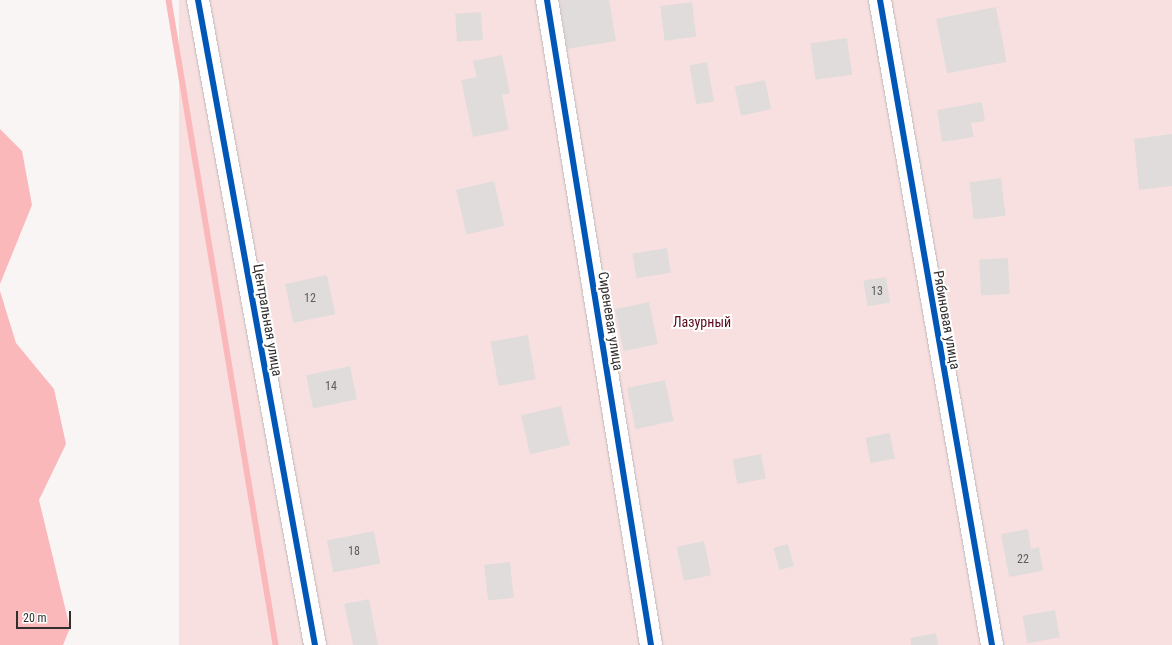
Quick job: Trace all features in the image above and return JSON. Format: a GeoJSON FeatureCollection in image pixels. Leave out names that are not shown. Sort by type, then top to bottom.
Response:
{"type":"FeatureCollection","features":[{"type":"Feature","properties":{"kind":"street","name":"Центральная улица"},"geometry":{"type":"LineString","coordinates":[[198,0],[315,645]]}},
{"type":"Feature","properties":{"kind":"street","name":"Сиреневая улица"},"geometry":{"type":"LineString","coordinates":[[547,0],[651,645]]}},
{"type":"Feature","properties":{"kind":"street","name":"Рябиновая улица"},"geometry":{"type":"LineString","coordinates":[[880,0],[992,645]]}},
{"type":"Feature","properties":{"kind":"green space","name":"Лазурный"},"geometry":{"type":"Polygon","coordinates":[[[179,0],[1172,0],[1172,645],[179,645],[179,0]]]}},
{"type":"Feature","properties":{"kind":"shaded area"},"geometry":{"type":"Polygon","coordinates":[[[0,129],[22,151],[32,205],[0,284],[0,129]]]}},
{"type":"Feature","properties":{"kind":"shaded area"},"geometry":{"type":"Polygon","coordinates":[[[0,291],[16,343],[54,389],[66,444],[39,500],[70,628],[63,645],[0,645],[0,291]]]}},
{"type":"Feature","properties":{"kind":"building"},"geometry":{"type":"Polygon","coordinates":[[[560,0],[609,0],[616,41],[567,49],[560,0]]]}},
{"type":"Feature","properties":{"kind":"building"},"geometry":{"type":"Polygon","coordinates":[[[692,2],[696,37],[665,41],[660,6],[692,2]]]}},
{"type":"Feature","properties":{"kind":"building"},"geometry":{"type":"Polygon","coordinates":[[[996,7],[1007,62],[947,74],[936,19],[996,7]]]}},
{"type":"Feature","properties":{"kind":"building"},"geometry":{"type":"Polygon","coordinates":[[[481,12],[483,40],[457,42],[455,14],[481,12]]]}},
{"type":"Feature","properties":{"kind":"building"},"geometry":{"type":"Polygon","coordinates":[[[847,38],[852,75],[816,80],[810,43],[847,38]]]}},
{"type":"Feature","properties":{"kind":"building"},"geometry":{"type":"Polygon","coordinates":[[[502,55],[510,93],[502,95],[509,130],[473,137],[461,80],[477,77],[473,61],[502,55]]]}},
{"type":"Feature","properties":{"kind":"building"},"geometry":{"type":"Polygon","coordinates":[[[707,62],[714,101],[696,105],[689,65],[707,62]]]}},
{"type":"Feature","properties":{"kind":"building"},"geometry":{"type":"Polygon","coordinates":[[[765,80],[771,109],[741,116],[735,86],[765,80]]]}},
{"type":"Feature","properties":{"kind":"building"},"geometry":{"type":"Polygon","coordinates":[[[982,102],[985,121],[971,123],[974,137],[942,142],[937,110],[982,102]]]}},
{"type":"Feature","properties":{"kind":"building"},"geometry":{"type":"Polygon","coordinates":[[[1172,134],[1172,186],[1139,190],[1134,139],[1172,134]]]}},
{"type":"Feature","properties":{"kind":"building"},"geometry":{"type":"Polygon","coordinates":[[[1001,178],[1006,216],[974,220],[969,182],[1001,178]]]}},
{"type":"Feature","properties":{"kind":"building"},"geometry":{"type":"Polygon","coordinates":[[[494,181],[504,226],[466,235],[456,190],[494,181]]]}},
{"type":"Feature","properties":{"kind":"building"},"geometry":{"type":"Polygon","coordinates":[[[667,248],[671,273],[636,278],[632,253],[667,248]]]}},
{"type":"Feature","properties":{"kind":"building"},"geometry":{"type":"Polygon","coordinates":[[[1008,258],[1010,294],[981,295],[979,260],[1008,258]]]}},
{"type":"Feature","properties":{"kind":"building"},"geometry":{"type":"Polygon","coordinates":[[[327,275],[335,314],[293,323],[285,284],[327,275]]]}},
{"type":"Feature","properties":{"kind":"building"},"geometry":{"type":"Polygon","coordinates":[[[886,277],[890,303],[867,306],[863,281],[886,277]]]}},
{"type":"Feature","properties":{"kind":"building"},"geometry":{"type":"Polygon","coordinates":[[[649,302],[658,344],[624,351],[615,309],[649,302]]]}},
{"type":"Feature","properties":{"kind":"building"},"geometry":{"type":"Polygon","coordinates":[[[528,335],[536,379],[498,386],[491,342],[528,335]]]}},
{"type":"Feature","properties":{"kind":"building"},"geometry":{"type":"Polygon","coordinates":[[[350,366],[357,399],[313,409],[306,375],[350,366]]]}},
{"type":"Feature","properties":{"kind":"building"},"geometry":{"type":"Polygon","coordinates":[[[665,380],[674,421],[636,429],[627,388],[665,380]]]}},
{"type":"Feature","properties":{"kind":"building"},"geometry":{"type":"Polygon","coordinates":[[[561,406],[570,445],[530,454],[521,415],[561,406]]]}},
{"type":"Feature","properties":{"kind":"building"},"geometry":{"type":"Polygon","coordinates":[[[890,433],[895,459],[870,463],[865,438],[890,433]]]}},
{"type":"Feature","properties":{"kind":"building"},"geometry":{"type":"Polygon","coordinates":[[[761,454],[766,479],[737,484],[733,460],[761,454]]]}},
{"type":"Feature","properties":{"kind":"building"},"geometry":{"type":"Polygon","coordinates":[[[1028,529],[1031,549],[1039,547],[1043,571],[1009,577],[1001,534],[1028,529]]]}},
{"type":"Feature","properties":{"kind":"building"},"geometry":{"type":"Polygon","coordinates":[[[374,531],[380,563],[333,573],[327,540],[374,531]]]}},
{"type":"Feature","properties":{"kind":"building"},"geometry":{"type":"Polygon","coordinates":[[[704,541],[711,575],[684,581],[677,547],[704,541]]]}},
{"type":"Feature","properties":{"kind":"building"},"geometry":{"type":"Polygon","coordinates":[[[788,544],[794,566],[779,570],[774,548],[788,544]]]}},
{"type":"Feature","properties":{"kind":"building"},"geometry":{"type":"Polygon","coordinates":[[[510,562],[514,598],[488,601],[484,565],[510,562]]]}},
{"type":"Feature","properties":{"kind":"building"},"geometry":{"type":"Polygon","coordinates":[[[369,599],[378,645],[353,645],[344,604],[369,599]]]}},
{"type":"Feature","properties":{"kind":"building"},"geometry":{"type":"Polygon","coordinates":[[[1055,610],[1060,638],[1027,643],[1023,616],[1055,610]]]}},
{"type":"Feature","properties":{"kind":"building"},"geometry":{"type":"Polygon","coordinates":[[[936,633],[938,645],[911,645],[910,638],[936,633]]]}},
{"type":"Feature","properties":{"kind":"waterway"},"geometry":{"type":"LineString","coordinates":[[169,0],[276,645]]}},
{"type":"Feature","properties":{"kind":"cycle path"},"geometry":{"type":"LineString","coordinates":[[198,0],[315,645]]}},
{"type":"Feature","properties":{"kind":"cycle path"},"geometry":{"type":"LineString","coordinates":[[547,0],[651,645]]}},
{"type":"Feature","properties":{"kind":"cycle path"},"geometry":{"type":"LineString","coordinates":[[880,0],[992,645]]}}]}
